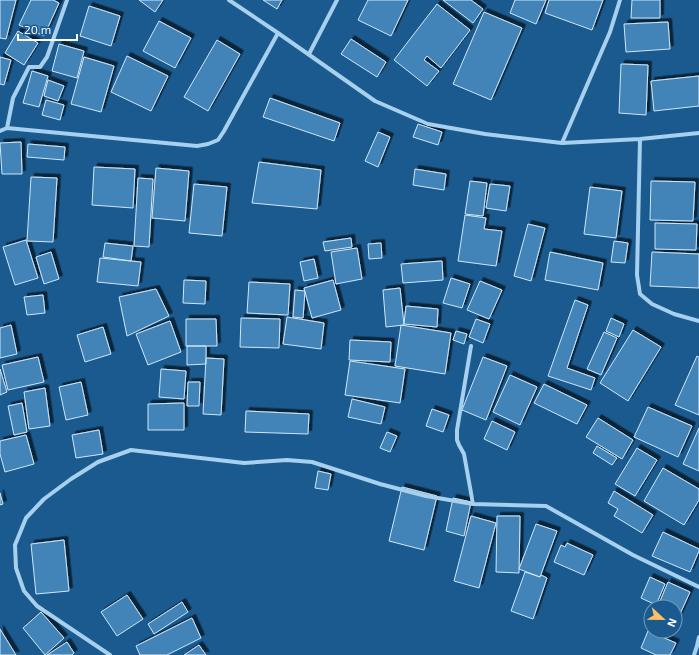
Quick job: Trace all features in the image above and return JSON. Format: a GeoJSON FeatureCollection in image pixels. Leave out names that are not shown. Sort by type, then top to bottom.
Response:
{"type":"FeatureCollection","features":[{"type":"Feature","properties":{"kind":"street"},"geometry":{"type":"LineString","coordinates":[[8,128],[13,98],[29,67],[40,67],[47,57],[67,0]]}},
{"type":"Feature","properties":{"kind":"street"},"geometry":{"type":"LineString","coordinates":[[229,0],[375,101],[428,124],[485,134],[562,143],[640,139],[699,133]]}},
{"type":"Feature","properties":{"kind":"street"},"geometry":{"type":"LineString","coordinates":[[309,54],[337,0]]}},
{"type":"Feature","properties":{"kind":"street"},"geometry":{"type":"LineString","coordinates":[[562,143],[610,32],[620,0]]}},
{"type":"Feature","properties":{"kind":"street"},"geometry":{"type":"LineString","coordinates":[[0,131],[8,128],[197,146],[208,144],[218,140],[224,131],[278,33]]}},
{"type":"Feature","properties":{"kind":"street"},"geometry":{"type":"LineString","coordinates":[[640,139],[637,275],[640,294],[652,304],[674,314],[699,321]]}},
{"type":"Feature","properties":{"kind":"street"},"geometry":{"type":"LineString","coordinates":[[471,346],[457,430],[457,440],[464,454],[473,504]]}},
{"type":"Feature","properties":{"kind":"street"},"geometry":{"type":"LineString","coordinates":[[110,655],[37,606],[24,591],[16,568],[15,545],[26,518],[44,499],[71,479],[98,462],[131,450],[244,464],[287,460],[312,462],[380,484],[426,496],[473,504],[546,506],[633,555],[699,587]]}},
{"type":"Feature","properties":{"kind":"street"},"geometry":{"type":"LineString","coordinates":[[694,655],[699,637]]}},
{"type":"Feature","properties":{"kind":"building"},"geometry":{"type":"Polygon","coordinates":[[[0,0],[16,0],[6,39],[0,38],[0,0]]]}},
{"type":"Feature","properties":{"kind":"building"},"geometry":{"type":"Polygon","coordinates":[[[31,0],[53,0],[59,3],[44,36],[19,25],[31,0]]]}},
{"type":"Feature","properties":{"kind":"building"},"geometry":{"type":"Polygon","coordinates":[[[139,0],[163,0],[155,12],[139,0]]]}},
{"type":"Feature","properties":{"kind":"building"},"geometry":{"type":"Polygon","coordinates":[[[263,0],[282,0],[277,9],[263,0]]]}},
{"type":"Feature","properties":{"kind":"building"},"geometry":{"type":"Polygon","coordinates":[[[368,0],[408,0],[391,36],[358,20],[368,0]]]}},
{"type":"Feature","properties":{"kind":"building"},"geometry":{"type":"Polygon","coordinates":[[[443,0],[471,0],[483,9],[473,23],[443,0]]]}},
{"type":"Feature","properties":{"kind":"building"},"geometry":{"type":"Polygon","coordinates":[[[515,0],[546,0],[536,24],[510,13],[515,0]]]}},
{"type":"Feature","properties":{"kind":"building"},"geometry":{"type":"Polygon","coordinates":[[[549,0],[603,0],[592,30],[545,13],[549,0]]]}},
{"type":"Feature","properties":{"kind":"building"},"geometry":{"type":"Polygon","coordinates":[[[632,0],[660,0],[660,18],[631,18],[632,0]]]}},
{"type":"Feature","properties":{"kind":"building"},"geometry":{"type":"Polygon","coordinates":[[[437,4],[470,30],[441,68],[427,56],[424,60],[439,71],[427,86],[394,60],[437,4]]]}},
{"type":"Feature","properties":{"kind":"building"},"geometry":{"type":"Polygon","coordinates":[[[89,6],[120,16],[111,46],[80,36],[89,6]]]}},
{"type":"Feature","properties":{"kind":"building"},"geometry":{"type":"Polygon","coordinates":[[[484,12],[522,28],[491,100],[453,84],[484,12]]]}},
{"type":"Feature","properties":{"kind":"building"},"geometry":{"type":"Polygon","coordinates":[[[159,21],[191,38],[175,68],[143,51],[159,21]]]}},
{"type":"Feature","properties":{"kind":"building"},"geometry":{"type":"Polygon","coordinates":[[[668,22],[670,49],[626,52],[624,24],[668,22]]]}},
{"type":"Feature","properties":{"kind":"building"},"geometry":{"type":"Polygon","coordinates":[[[18,31],[38,43],[24,65],[5,53],[18,31]]]}},
{"type":"Feature","properties":{"kind":"building"},"geometry":{"type":"Polygon","coordinates":[[[351,39],[386,62],[377,77],[341,54],[351,39]]]}},
{"type":"Feature","properties":{"kind":"building"},"geometry":{"type":"Polygon","coordinates":[[[217,40],[240,54],[208,111],[184,97],[217,40]]]}},
{"type":"Feature","properties":{"kind":"building"},"geometry":{"type":"Polygon","coordinates":[[[59,44],[84,51],[77,78],[52,71],[59,44]]]}},
{"type":"Feature","properties":{"kind":"building"},"geometry":{"type":"Polygon","coordinates":[[[127,56],[168,76],[151,111],[111,92],[127,56]]]}},
{"type":"Feature","properties":{"kind":"building"},"geometry":{"type":"Polygon","coordinates":[[[0,57],[11,60],[4,85],[0,84],[0,57]]]}},
{"type":"Feature","properties":{"kind":"building"},"geometry":{"type":"Polygon","coordinates":[[[84,57],[114,66],[101,112],[71,104],[84,57]]]}},
{"type":"Feature","properties":{"kind":"building"},"geometry":{"type":"Polygon","coordinates":[[[621,64],[648,65],[646,115],[619,113],[621,64]]]}},
{"type":"Feature","properties":{"kind":"building"},"geometry":{"type":"Polygon","coordinates":[[[32,71],[48,76],[39,107],[23,103],[32,71]]]}},
{"type":"Feature","properties":{"kind":"building"},"geometry":{"type":"Polygon","coordinates":[[[699,76],[699,106],[654,111],[651,81],[699,76]]]}},
{"type":"Feature","properties":{"kind":"building"},"geometry":{"type":"Polygon","coordinates":[[[48,80],[64,86],[58,101],[44,96],[48,80]]]}},
{"type":"Feature","properties":{"kind":"building"},"geometry":{"type":"Polygon","coordinates":[[[270,98],[340,123],[334,141],[263,117],[270,98]]]}},
{"type":"Feature","properties":{"kind":"building"},"geometry":{"type":"Polygon","coordinates":[[[46,100],[64,105],[60,120],[42,115],[46,100]]]}},
{"type":"Feature","properties":{"kind":"building"},"geometry":{"type":"Polygon","coordinates":[[[418,124],[442,132],[438,145],[413,137],[418,124]]]}},
{"type":"Feature","properties":{"kind":"building"},"geometry":{"type":"Polygon","coordinates":[[[378,132],[390,137],[378,167],[365,161],[378,132]]]}},
{"type":"Feature","properties":{"kind":"building"},"geometry":{"type":"Polygon","coordinates":[[[21,142],[22,174],[2,174],[0,143],[21,142]]]}},
{"type":"Feature","properties":{"kind":"building"},"geometry":{"type":"Polygon","coordinates":[[[28,144],[65,147],[64,160],[27,157],[28,144]]]}},
{"type":"Feature","properties":{"kind":"building"},"geometry":{"type":"Polygon","coordinates":[[[259,162],[321,170],[317,209],[252,203],[259,162]]]}},
{"type":"Feature","properties":{"kind":"building"},"geometry":{"type":"Polygon","coordinates":[[[94,167],[135,169],[133,208],[92,205],[94,167]]]}},
{"type":"Feature","properties":{"kind":"building"},"geometry":{"type":"Polygon","coordinates":[[[156,168],[189,171],[185,221],[152,218],[156,168]]]}},
{"type":"Feature","properties":{"kind":"building"},"geometry":{"type":"Polygon","coordinates":[[[415,169],[446,174],[444,190],[413,185],[415,169]]]}},
{"type":"Feature","properties":{"kind":"building"},"geometry":{"type":"Polygon","coordinates":[[[31,177],[57,178],[53,242],[27,241],[31,177]]]}},
{"type":"Feature","properties":{"kind":"building"},"geometry":{"type":"Polygon","coordinates":[[[138,178],[153,179],[149,247],[134,246],[138,178]]]}},
{"type":"Feature","properties":{"kind":"building"},"geometry":{"type":"Polygon","coordinates":[[[470,181],[487,183],[483,216],[465,214],[470,181]]]}},
{"type":"Feature","properties":{"kind":"building"},"geometry":{"type":"Polygon","coordinates":[[[651,181],[695,182],[693,221],[650,220],[651,181]]]}},
{"type":"Feature","properties":{"kind":"building"},"geometry":{"type":"Polygon","coordinates":[[[194,184],[227,187],[222,236],[189,233],[194,184]]]}},
{"type":"Feature","properties":{"kind":"building"},"geometry":{"type":"Polygon","coordinates":[[[490,184],[510,186],[506,211],[486,208],[490,184]]]}},
{"type":"Feature","properties":{"kind":"building"},"geometry":{"type":"Polygon","coordinates":[[[590,187],[622,191],[616,238],[584,234],[590,187]]]}},
{"type":"Feature","properties":{"kind":"building"},"geometry":{"type":"Polygon","coordinates":[[[465,215],[486,218],[484,229],[502,231],[496,266],[458,261],[465,215]]]}},
{"type":"Feature","properties":{"kind":"building"},"geometry":{"type":"Polygon","coordinates":[[[655,223],[697,224],[696,250],[655,249],[655,223]]]}},
{"type":"Feature","properties":{"kind":"building"},"geometry":{"type":"Polygon","coordinates":[[[528,224],[545,228],[531,281],[514,276],[528,224]]]}},
{"type":"Feature","properties":{"kind":"building"},"geometry":{"type":"Polygon","coordinates":[[[351,238],[352,247],[325,251],[323,242],[351,238]]]}},
{"type":"Feature","properties":{"kind":"building"},"geometry":{"type":"Polygon","coordinates":[[[26,240],[38,278],[15,285],[3,247],[26,240]]]}},
{"type":"Feature","properties":{"kind":"building"},"geometry":{"type":"Polygon","coordinates":[[[614,241],[628,243],[625,263],[611,262],[614,241]]]}},
{"type":"Feature","properties":{"kind":"building"},"geometry":{"type":"Polygon","coordinates":[[[105,243],[133,246],[131,261],[103,257],[105,243]]]}},
{"type":"Feature","properties":{"kind":"building"},"geometry":{"type":"Polygon","coordinates":[[[381,243],[382,258],[369,259],[368,244],[381,243]]]}},
{"type":"Feature","properties":{"kind":"building"},"geometry":{"type":"Polygon","coordinates":[[[357,248],[362,279],[336,284],[331,252],[357,248]]]}},
{"type":"Feature","properties":{"kind":"building"},"geometry":{"type":"Polygon","coordinates":[[[51,252],[59,279],[44,284],[36,257],[51,252]]]}},
{"type":"Feature","properties":{"kind":"building"},"geometry":{"type":"Polygon","coordinates":[[[550,252],[603,263],[598,290],[545,280],[550,252]]]}},
{"type":"Feature","properties":{"kind":"building"},"geometry":{"type":"Polygon","coordinates":[[[652,252],[699,254],[699,288],[650,286],[652,252]]]}},
{"type":"Feature","properties":{"kind":"building"},"geometry":{"type":"Polygon","coordinates":[[[100,258],[141,262],[138,286],[97,282],[100,258]]]}},
{"type":"Feature","properties":{"kind":"building"},"geometry":{"type":"Polygon","coordinates":[[[314,259],[318,278],[304,281],[300,262],[314,259]]]}},
{"type":"Feature","properties":{"kind":"building"},"geometry":{"type":"Polygon","coordinates":[[[442,261],[443,280],[403,283],[401,264],[442,261]]]}},
{"type":"Feature","properties":{"kind":"building"},"geometry":{"type":"Polygon","coordinates":[[[451,278],[470,284],[462,308],[443,303],[451,278]]]}},
{"type":"Feature","properties":{"kind":"building"},"geometry":{"type":"Polygon","coordinates":[[[184,280],[206,281],[205,304],[183,303],[184,280]]]}},
{"type":"Feature","properties":{"kind":"building"},"geometry":{"type":"Polygon","coordinates":[[[333,280],[341,310],[312,318],[304,288],[333,280]]]}},
{"type":"Feature","properties":{"kind":"building"},"geometry":{"type":"Polygon","coordinates":[[[480,281],[502,290],[489,319],[467,310],[480,281]]]}},
{"type":"Feature","properties":{"kind":"building"},"geometry":{"type":"Polygon","coordinates":[[[249,282],[290,284],[288,315],[247,313],[249,282]]]}},
{"type":"Feature","properties":{"kind":"building"},"geometry":{"type":"Polygon","coordinates":[[[400,288],[404,325],[386,327],[383,290],[400,288]]]}},
{"type":"Feature","properties":{"kind":"building"},"geometry":{"type":"Polygon","coordinates":[[[156,289],[169,316],[127,336],[119,297],[156,289]]]}},
{"type":"Feature","properties":{"kind":"building"},"geometry":{"type":"Polygon","coordinates":[[[295,290],[305,291],[303,318],[293,317],[295,290]]]}},
{"type":"Feature","properties":{"kind":"building"},"geometry":{"type":"Polygon","coordinates":[[[43,295],[45,313],[27,315],[24,297],[43,295]]]}},
{"type":"Feature","properties":{"kind":"building"},"geometry":{"type":"Polygon","coordinates":[[[575,300],[588,305],[567,368],[595,378],[591,390],[548,376],[575,300]]]}},
{"type":"Feature","properties":{"kind":"building"},"geometry":{"type":"Polygon","coordinates":[[[406,306],[438,309],[437,327],[404,324],[406,306]]]}},
{"type":"Feature","properties":{"kind":"building"},"geometry":{"type":"Polygon","coordinates":[[[287,317],[324,323],[321,349],[283,344],[287,317]]]}},
{"type":"Feature","properties":{"kind":"building"},"geometry":{"type":"Polygon","coordinates":[[[241,318],[280,319],[279,348],[240,347],[241,318]]]}},
{"type":"Feature","properties":{"kind":"building"},"geometry":{"type":"Polygon","coordinates":[[[611,318],[624,324],[619,337],[606,331],[611,318]]]}},
{"type":"Feature","properties":{"kind":"building"},"geometry":{"type":"Polygon","coordinates":[[[186,319],[216,319],[217,346],[186,346],[186,319]]]}},
{"type":"Feature","properties":{"kind":"building"},"geometry":{"type":"Polygon","coordinates":[[[476,319],[490,324],[483,343],[469,337],[476,319]]]}},
{"type":"Feature","properties":{"kind":"building"},"geometry":{"type":"Polygon","coordinates":[[[170,321],[181,352],[148,365],[136,334],[170,321]]]}},
{"type":"Feature","properties":{"kind":"building"},"geometry":{"type":"Polygon","coordinates":[[[11,325],[17,354],[0,358],[0,328],[11,325]]]}},
{"type":"Feature","properties":{"kind":"building"},"geometry":{"type":"Polygon","coordinates":[[[401,325],[451,333],[445,374],[395,366],[401,325]]]}},
{"type":"Feature","properties":{"kind":"building"},"geometry":{"type":"Polygon","coordinates":[[[103,327],[111,354],[85,362],[77,335],[103,327]]]}},
{"type":"Feature","properties":{"kind":"building"},"geometry":{"type":"Polygon","coordinates":[[[633,330],[661,347],[628,401],[600,383],[633,330]]]}},
{"type":"Feature","properties":{"kind":"building"},"geometry":{"type":"Polygon","coordinates":[[[456,331],[467,334],[464,344],[453,340],[456,331]]]}},
{"type":"Feature","properties":{"kind":"building"},"geometry":{"type":"Polygon","coordinates":[[[604,332],[617,338],[601,375],[587,369],[604,332]]]}},
{"type":"Feature","properties":{"kind":"building"},"geometry":{"type":"Polygon","coordinates":[[[350,340],[391,342],[390,362],[349,360],[350,340]]]}},
{"type":"Feature","properties":{"kind":"building"},"geometry":{"type":"Polygon","coordinates":[[[187,346],[206,346],[206,364],[187,365],[187,346]]]}},
{"type":"Feature","properties":{"kind":"building"},"geometry":{"type":"Polygon","coordinates":[[[697,356],[699,357],[699,415],[675,405],[697,356]]]}},
{"type":"Feature","properties":{"kind":"building"},"geometry":{"type":"Polygon","coordinates":[[[38,357],[44,382],[8,390],[2,365],[38,357]]]}},
{"type":"Feature","properties":{"kind":"building"},"geometry":{"type":"Polygon","coordinates":[[[483,357],[507,366],[486,420],[462,410],[483,357]]]}},
{"type":"Feature","properties":{"kind":"building"},"geometry":{"type":"Polygon","coordinates":[[[206,358],[224,359],[221,415],[203,414],[206,358]]]}},
{"type":"Feature","properties":{"kind":"building"},"geometry":{"type":"Polygon","coordinates":[[[350,361],[405,369],[400,403],[345,395],[350,361]]]}},
{"type":"Feature","properties":{"kind":"building"},"geometry":{"type":"Polygon","coordinates":[[[0,369],[7,392],[0,395],[0,369]]]}},
{"type":"Feature","properties":{"kind":"building"},"geometry":{"type":"Polygon","coordinates":[[[161,369],[186,371],[184,399],[159,397],[161,369]]]}},
{"type":"Feature","properties":{"kind":"building"},"geometry":{"type":"Polygon","coordinates":[[[510,375],[537,387],[520,425],[493,412],[510,375]]]}},
{"type":"Feature","properties":{"kind":"building"},"geometry":{"type":"Polygon","coordinates":[[[81,382],[88,415],[66,420],[59,387],[81,382]]]}},
{"type":"Feature","properties":{"kind":"building"},"geometry":{"type":"Polygon","coordinates":[[[188,382],[200,382],[199,406],[187,406],[188,382]]]}},
{"type":"Feature","properties":{"kind":"building"},"geometry":{"type":"Polygon","coordinates":[[[544,384],[587,405],[577,424],[534,403],[544,384]]]}},
{"type":"Feature","properties":{"kind":"building"},"geometry":{"type":"Polygon","coordinates":[[[45,388],[50,426],[29,429],[24,392],[45,388]]]}},
{"type":"Feature","properties":{"kind":"building"},"geometry":{"type":"Polygon","coordinates":[[[352,399],[385,407],[381,424],[348,417],[352,399]]]}},
{"type":"Feature","properties":{"kind":"building"},"geometry":{"type":"Polygon","coordinates":[[[22,403],[27,432],[14,435],[8,406],[22,403]]]}},
{"type":"Feature","properties":{"kind":"building"},"geometry":{"type":"Polygon","coordinates":[[[184,403],[184,430],[148,430],[148,404],[184,403]]]}},
{"type":"Feature","properties":{"kind":"building"},"geometry":{"type":"Polygon","coordinates":[[[648,407],[692,426],[678,457],[634,437],[648,407]]]}},
{"type":"Feature","properties":{"kind":"building"},"geometry":{"type":"Polygon","coordinates":[[[432,409],[449,415],[443,432],[426,426],[432,409]]]}},
{"type":"Feature","properties":{"kind":"building"},"geometry":{"type":"Polygon","coordinates":[[[246,411],[309,414],[308,434],[245,432],[246,411]]]}},
{"type":"Feature","properties":{"kind":"building"},"geometry":{"type":"Polygon","coordinates":[[[598,418],[633,440],[622,459],[586,437],[598,418]]]}},
{"type":"Feature","properties":{"kind":"building"},"geometry":{"type":"Polygon","coordinates":[[[492,421],[515,432],[507,450],[484,439],[492,421]]]}},
{"type":"Feature","properties":{"kind":"building"},"geometry":{"type":"Polygon","coordinates":[[[699,428],[699,471],[683,464],[699,428]]]}},
{"type":"Feature","properties":{"kind":"building"},"geometry":{"type":"Polygon","coordinates":[[[99,430],[103,454],[76,458],[72,435],[99,430]]]}},
{"type":"Feature","properties":{"kind":"building"},"geometry":{"type":"Polygon","coordinates":[[[387,432],[397,436],[390,452],[380,448],[387,432]]]}},
{"type":"Feature","properties":{"kind":"building"},"geometry":{"type":"Polygon","coordinates":[[[26,435],[34,464],[5,472],[0,454],[0,441],[26,435]]]}},
{"type":"Feature","properties":{"kind":"building"},"geometry":{"type":"Polygon","coordinates":[[[597,446],[617,458],[612,465],[593,453],[597,446]]]}},
{"type":"Feature","properties":{"kind":"building"},"geometry":{"type":"Polygon","coordinates":[[[637,448],[657,460],[635,496],[615,484],[637,448]]]}},
{"type":"Feature","properties":{"kind":"building"},"geometry":{"type":"Polygon","coordinates":[[[663,468],[699,489],[699,500],[684,525],[644,501],[663,468]]]}},
{"type":"Feature","properties":{"kind":"building"},"geometry":{"type":"Polygon","coordinates":[[[318,471],[331,474],[328,490],[315,488],[318,471]]]}},
{"type":"Feature","properties":{"kind":"building"},"geometry":{"type":"Polygon","coordinates":[[[402,487],[437,496],[424,550],[389,541],[402,487]]]}},
{"type":"Feature","properties":{"kind":"building"},"geometry":{"type":"Polygon","coordinates":[[[614,491],[653,515],[642,533],[614,516],[618,509],[608,503],[614,491]]]}},
{"type":"Feature","properties":{"kind":"building"},"geometry":{"type":"Polygon","coordinates":[[[0,493],[3,504],[0,505],[0,493]]]}},
{"type":"Feature","properties":{"kind":"building"},"geometry":{"type":"Polygon","coordinates":[[[453,498],[471,502],[464,536],[446,531],[453,498]]]}},
{"type":"Feature","properties":{"kind":"building"},"geometry":{"type":"Polygon","coordinates":[[[471,516],[496,523],[479,588],[454,581],[471,516]]]}},
{"type":"Feature","properties":{"kind":"building"},"geometry":{"type":"Polygon","coordinates":[[[497,516],[520,516],[519,573],[496,572],[497,516]]]}},
{"type":"Feature","properties":{"kind":"building"},"geometry":{"type":"Polygon","coordinates":[[[536,524],[557,531],[540,577],[519,569],[536,524]]]}},
{"type":"Feature","properties":{"kind":"building"},"geometry":{"type":"Polygon","coordinates":[[[663,532],[699,549],[690,572],[652,556],[663,532]]]}},
{"type":"Feature","properties":{"kind":"building"},"geometry":{"type":"Polygon","coordinates":[[[64,540],[69,591],[36,594],[31,544],[64,540]]]}},
{"type":"Feature","properties":{"kind":"building"},"geometry":{"type":"Polygon","coordinates":[[[567,543],[593,555],[584,575],[554,562],[561,545],[565,547],[567,543]]]}},
{"type":"Feature","properties":{"kind":"building"},"geometry":{"type":"Polygon","coordinates":[[[525,572],[540,577],[541,575],[547,578],[533,619],[511,611],[525,572]]]}},
{"type":"Feature","properties":{"kind":"building"},"geometry":{"type":"Polygon","coordinates":[[[650,577],[665,584],[659,599],[641,598],[650,577]]]}},
{"type":"Feature","properties":{"kind":"building"},"geometry":{"type":"Polygon","coordinates":[[[668,582],[690,592],[683,607],[683,599],[661,599],[668,582]]]}},
{"type":"Feature","properties":{"kind":"building"},"geometry":{"type":"Polygon","coordinates":[[[127,595],[143,619],[117,636],[101,612],[127,595]]]}},
{"type":"Feature","properties":{"kind":"building"},"geometry":{"type":"Polygon","coordinates":[[[182,602],[188,612],[154,634],[148,624],[182,602]]]}},
{"type":"Feature","properties":{"kind":"building"},"geometry":{"type":"Polygon","coordinates":[[[41,612],[64,638],[45,655],[23,628],[41,612]]]}},
{"type":"Feature","properties":{"kind":"building"},"geometry":{"type":"Polygon","coordinates":[[[192,618],[201,638],[167,655],[140,655],[136,646],[192,618]]]}},
{"type":"Feature","properties":{"kind":"building"},"geometry":{"type":"Polygon","coordinates":[[[0,629],[16,655],[0,655],[0,629]]]}},
{"type":"Feature","properties":{"kind":"building"},"geometry":{"type":"Polygon","coordinates":[[[645,639],[667,639],[676,643],[670,655],[656,655],[641,648],[645,639]]]}},
{"type":"Feature","properties":{"kind":"building"},"geometry":{"type":"Polygon","coordinates":[[[67,642],[74,653],[72,655],[47,655],[67,642]]]}},
{"type":"Feature","properties":{"kind":"building"},"geometry":{"type":"Polygon","coordinates":[[[199,645],[206,655],[184,655],[199,645]]]}}]}
